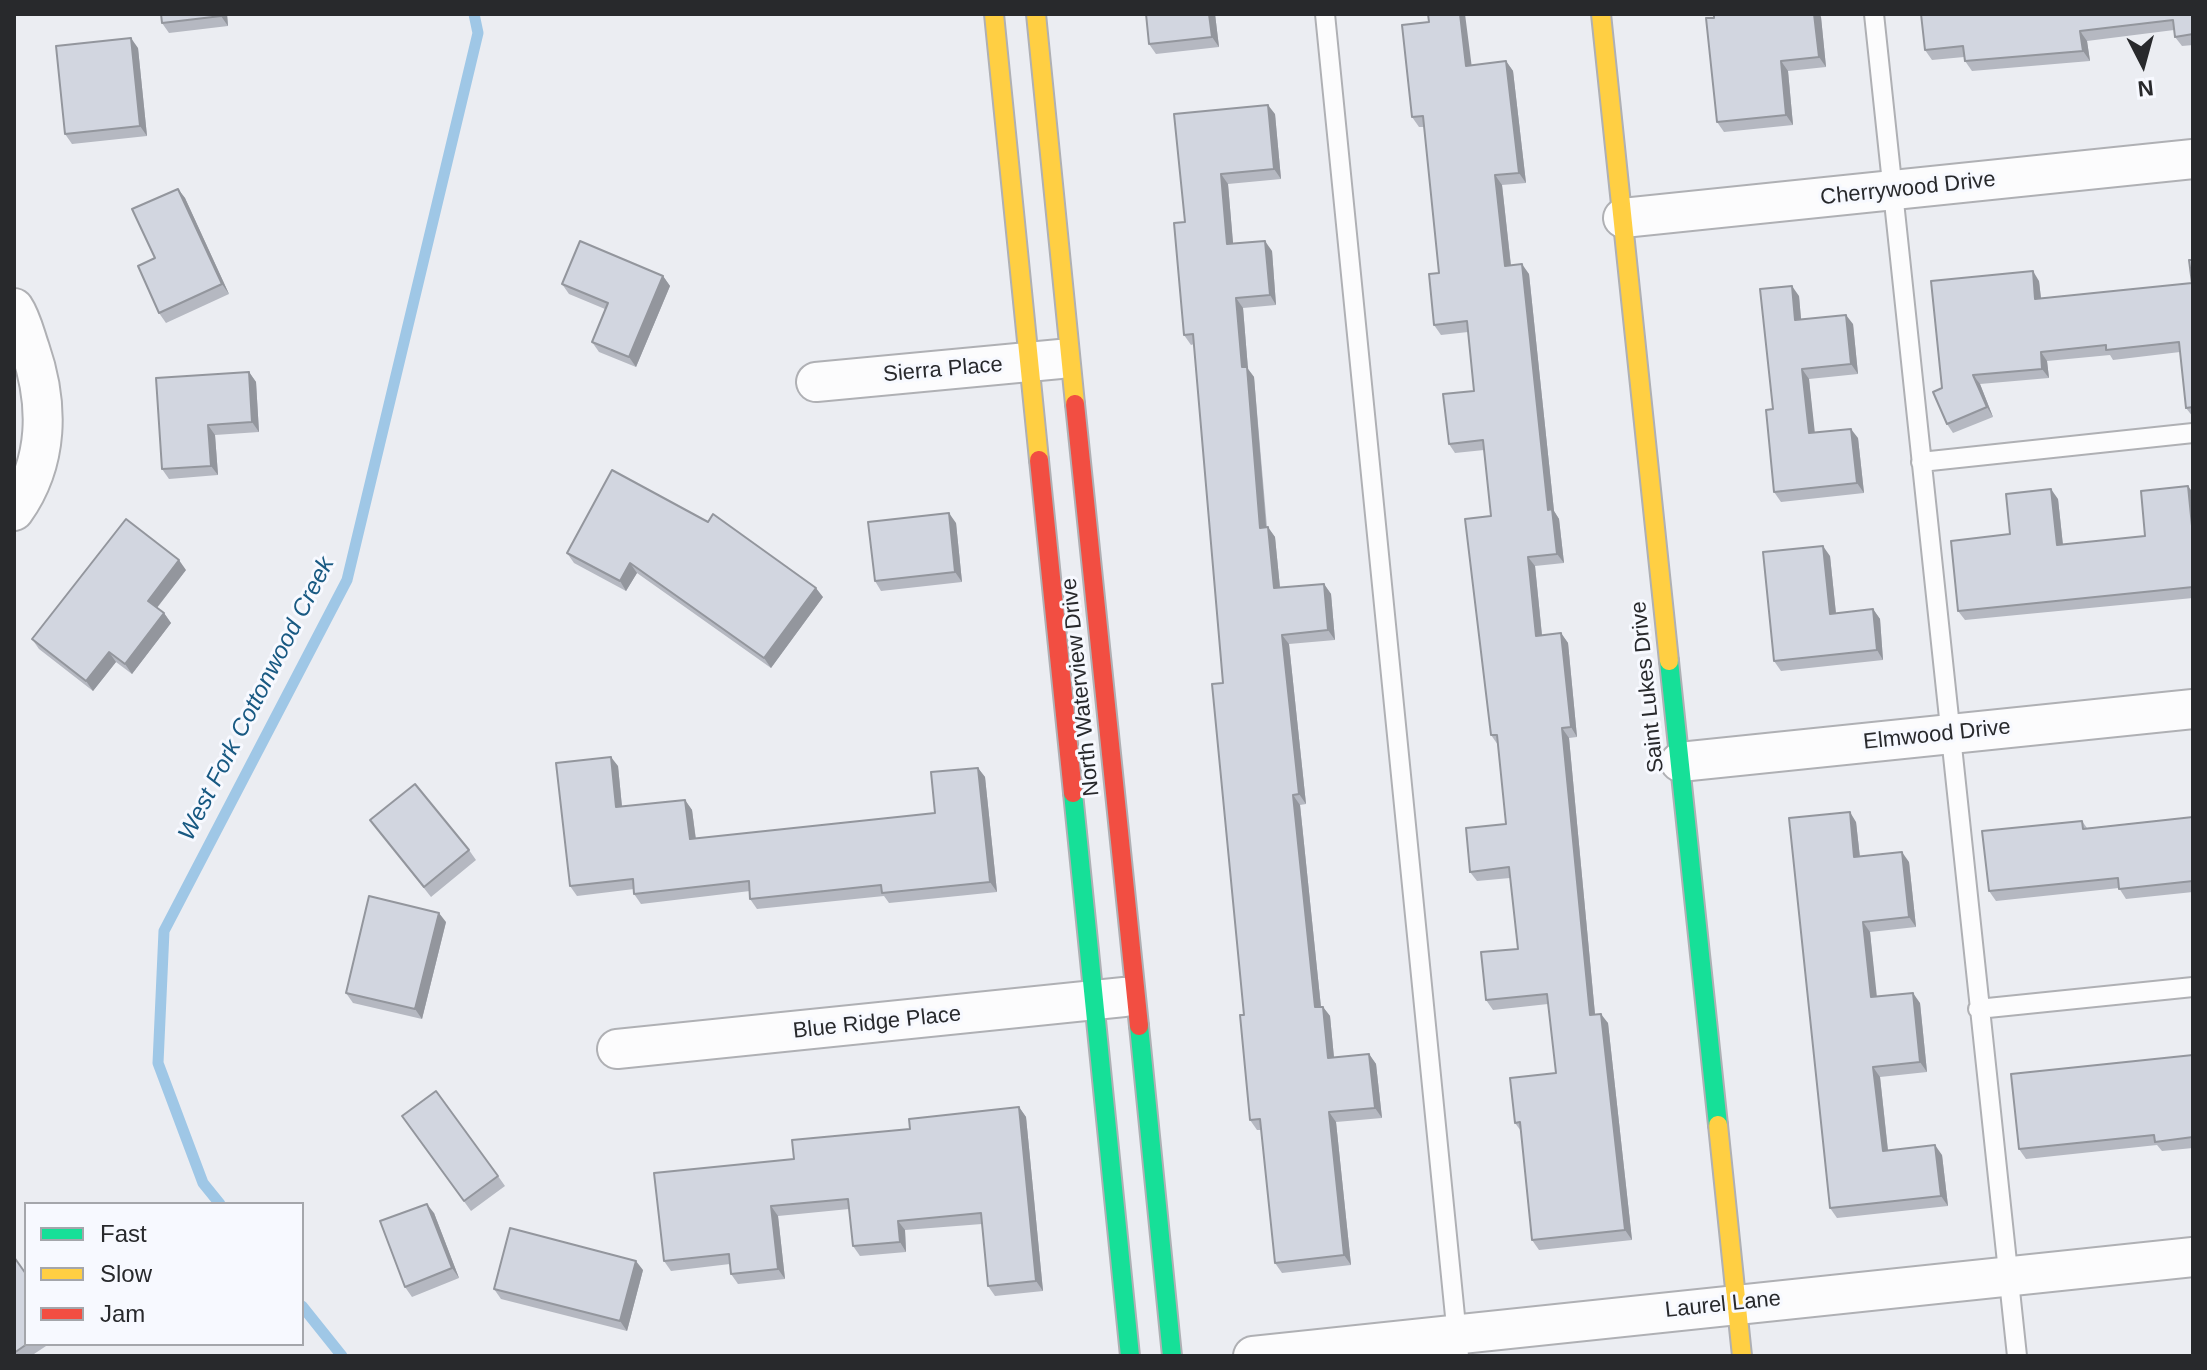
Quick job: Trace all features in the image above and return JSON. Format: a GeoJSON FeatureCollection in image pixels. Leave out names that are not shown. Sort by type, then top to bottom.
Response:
{"type":"FeatureCollection","features":[{"type":"Feature","properties":{"kind":"street","name":"North Waterview Drive"},"geometry":{"type":"LineString","coordinates":[[994,14],[1130,1356]]}},
{"type":"Feature","properties":{"kind":"street","name":"North Waterview Drive"},"geometry":{"type":"LineString","coordinates":[[1036,14],[1172,1356]]}},
{"type":"Feature","properties":{"kind":"street","name":"Saint Lukes Drive"},"geometry":{"type":"LineString","coordinates":[[1601,14],[1742,1356]]}},
{"type":"Feature","properties":{"kind":"street","name":"Cherrywood Drive"},"geometry":{"type":"LineString","coordinates":[[1623,218],[2193,159]]}},
{"type":"Feature","properties":{"kind":"street"},"geometry":{"type":"LineString","coordinates":[[14,308],[40,380],[44,417],[35,476],[14,511]]}},
{"type":"Feature","properties":{"kind":"street","name":"Sierra Place"},"geometry":{"type":"LineString","coordinates":[[816,382],[1071,358]]}},
{"type":"Feature","properties":{"kind":"street","name":"Elmwood Drive"},"geometry":{"type":"LineString","coordinates":[[1680,762],[2193,709]]}},
{"type":"Feature","properties":{"kind":"street","name":"Blue Ridge Place"},"geometry":{"type":"LineString","coordinates":[[617,1049],[1136,996]]}},
{"type":"Feature","properties":{"kind":"street","name":"Laurel Lane"},"geometry":{"type":"LineString","coordinates":[[1253,1356],[1458,1345],[1737,1304],[2193,1257]]}},
{"type":"Feature","properties":{"kind":"lane"},"geometry":{"type":"LineString","coordinates":[[1325,14],[1458,1345]]}},
{"type":"Feature","properties":{"kind":"lane"},"geometry":{"type":"LineString","coordinates":[[1874,14],[2017,1356]]}},
{"type":"Feature","properties":{"kind":"lane"},"geometry":{"type":"LineString","coordinates":[[1921,462],[2193,433]]}},
{"type":"Feature","properties":{"kind":"lane"},"geometry":{"type":"LineString","coordinates":[[1978,1009],[2193,987]]}},
{"type":"Feature","properties":{"kind":"building"},"geometry":{"type":"Polygon","coordinates":[[[161,14],[221,14],[221,16],[162,23],[161,14]]]}},
{"type":"Feature","properties":{"kind":"building"},"geometry":{"type":"Polygon","coordinates":[[[1146,14],[1209,14],[1212,37],[1149,44],[1146,14]]]}},
{"type":"Feature","properties":{"kind":"building"},"geometry":{"type":"Polygon","coordinates":[[[1428,14],[1460,14],[1466,66],[1506,61],[1519,173],[1495,175],[1505,266],[1522,264],[1548,510],[1552,509],[1557,554],[1528,557],[1536,636],[1561,633],[1571,727],[1562,728],[1590,1015],[1601,1014],[1625,1230],[1532,1240],[1520,1122],[1515,1123],[1510,1078],[1556,1073],[1547,994],[1486,1000],[1481,952],[1518,949],[1509,867],[1470,872],[1466,828],[1506,824],[1497,735],[1491,735],[1465,519],[1491,516],[1483,440],[1449,444],[1443,394],[1474,391],[1467,321],[1434,325],[1429,274],[1439,273],[1423,116],[1412,117],[1402,25],[1429,22],[1428,14]]]}},
{"type":"Feature","properties":{"kind":"building"},"geometry":{"type":"Polygon","coordinates":[[[1714,14],[1814,14],[1819,57],[1781,61],[1786,115],[1717,122],[1706,18],[1714,18],[1714,14]]]}},
{"type":"Feature","properties":{"kind":"building"},"geometry":{"type":"Polygon","coordinates":[[[1921,14],[2193,14],[2193,34],[2175,37],[2173,20],[2080,31],[2083,51],[1965,61],[1963,46],[1925,50],[1921,14]]]}},
{"type":"Feature","properties":{"kind":"building"},"geometry":{"type":"Polygon","coordinates":[[[131,38],[140,126],[65,134],[56,46],[131,38]]]}},
{"type":"Feature","properties":{"kind":"building"},"geometry":{"type":"Polygon","coordinates":[[[1268,105],[1274,169],[1221,174],[1227,244],[1265,241],[1270,295],[1236,298],[1242,367],[1247,367],[1260,528],[1268,527],[1274,588],[1324,584],[1328,630],[1282,635],[1299,794],[1293,795],[1315,1007],[1323,1007],[1328,1058],[1369,1054],[1375,1108],[1329,1112],[1344,1255],[1275,1263],[1260,1119],[1250,1120],[1240,1015],[1244,1015],[1212,684],[1223,683],[1193,334],[1184,335],[1174,223],[1185,222],[1174,114],[1268,105]]]}},
{"type":"Feature","properties":{"kind":"building"},"geometry":{"type":"Polygon","coordinates":[[[178,189],[222,284],[159,313],[138,266],[155,258],[132,209],[178,189]]]}},
{"type":"Feature","properties":{"kind":"building"},"geometry":{"type":"Polygon","coordinates":[[[580,241],[663,276],[629,357],[592,342],[608,303],[562,284],[580,241]]]}},
{"type":"Feature","properties":{"kind":"building"},"geometry":{"type":"Polygon","coordinates":[[[2189,260],[2193,260],[2193,407],[2186,408],[2179,342],[2106,350],[2106,345],[2041,352],[2042,369],[1973,375],[1987,407],[1947,424],[1933,392],[1942,388],[1931,281],[2033,271],[2035,299],[2192,283],[2189,260]]]}},
{"type":"Feature","properties":{"kind":"building"},"geometry":{"type":"Polygon","coordinates":[[[1792,286],[1795,320],[1846,315],[1851,364],[1802,369],[1809,433],[1851,429],[1857,483],[1774,492],[1766,410],[1773,409],[1760,289],[1792,286]]]}},
{"type":"Feature","properties":{"kind":"building"},"geometry":{"type":"Polygon","coordinates":[[[249,372],[252,422],[208,425],[211,466],[162,469],[156,378],[249,372]]]}},
{"type":"Feature","properties":{"kind":"building"},"geometry":{"type":"Polygon","coordinates":[[[612,470],[708,522],[713,514],[816,588],[764,658],[630,563],[620,581],[567,553],[612,470]]]}},
{"type":"Feature","properties":{"kind":"building"},"geometry":{"type":"Polygon","coordinates":[[[2188,486],[2193,525],[2193,587],[1958,611],[1951,541],[2010,534],[2006,494],[2051,489],[2057,545],[2145,536],[2141,491],[2188,486]]]}},
{"type":"Feature","properties":{"kind":"building"},"geometry":{"type":"Polygon","coordinates":[[[949,513],[955,572],[875,581],[868,522],[949,513]]]}},
{"type":"Feature","properties":{"kind":"building"},"geometry":{"type":"Polygon","coordinates":[[[126,519],[179,560],[148,601],[164,613],[125,664],[109,652],[86,681],[32,639],[126,519]]]}},
{"type":"Feature","properties":{"kind":"building"},"geometry":{"type":"Polygon","coordinates":[[[1823,546],[1830,614],[1873,609],[1877,650],[1774,661],[1763,552],[1823,546]]]}},
{"type":"Feature","properties":{"kind":"building"},"geometry":{"type":"Polygon","coordinates":[[[611,757],[616,807],[685,800],[690,839],[935,813],[931,772],[978,768],[990,882],[882,893],[881,885],[750,899],[749,881],[634,894],[633,879],[570,886],[556,763],[611,757]]]}},
{"type":"Feature","properties":{"kind":"building"},"geometry":{"type":"Polygon","coordinates":[[[415,784],[469,850],[424,887],[370,820],[415,784]]]}},
{"type":"Feature","properties":{"kind":"building"},"geometry":{"type":"Polygon","coordinates":[[[1850,812],[1854,857],[1902,852],[1909,917],[1863,922],[1871,997],[1913,993],[1920,1062],[1873,1067],[1883,1151],[1935,1145],[1941,1196],[1830,1208],[1789,818],[1850,812]]]}},
{"type":"Feature","properties":{"kind":"building"},"geometry":{"type":"Polygon","coordinates":[[[2193,817],[2193,881],[2119,889],[2118,878],[1989,891],[1982,831],[2082,821],[2083,829],[2193,817]]]}},
{"type":"Feature","properties":{"kind":"building"},"geometry":{"type":"Polygon","coordinates":[[[369,896],[439,913],[415,1009],[346,993],[369,896]]]}},
{"type":"Feature","properties":{"kind":"building"},"geometry":{"type":"Polygon","coordinates":[[[2193,1055],[2193,1137],[2155,1142],[2154,1135],[2019,1149],[2011,1074],[2193,1055]]]}},
{"type":"Feature","properties":{"kind":"building"},"geometry":{"type":"Polygon","coordinates":[[[436,1091],[498,1176],[464,1201],[402,1116],[436,1091]]]}},
{"type":"Feature","properties":{"kind":"building"},"geometry":{"type":"Polygon","coordinates":[[[1019,1107],[1036,1281],[988,1286],[981,1213],[898,1221],[900,1242],[853,1246],[848,1199],[771,1206],[778,1269],[731,1274],[729,1254],[664,1261],[654,1173],[794,1159],[792,1140],[910,1129],[909,1119],[1019,1107]]]}},
{"type":"Feature","properties":{"kind":"building"},"geometry":{"type":"Polygon","coordinates":[[[427,1204],[452,1268],[405,1287],[380,1221],[427,1204]]]}},
{"type":"Feature","properties":{"kind":"building"},"geometry":{"type":"Polygon","coordinates":[[[510,1228],[636,1261],[620,1321],[494,1289],[510,1228]]]}},
{"type":"Feature","properties":{"kind":"building"},"geometry":{"type":"Polygon","coordinates":[[[14,1257],[24,1271],[24,1346],[14,1353],[14,1257]]]}},
{"type":"Feature","properties":{"kind":"waterway","name":"West Fork Cottonwood Creek"},"geometry":{"type":"LineString","coordinates":[[218,1202],[203,1183],[158,1063],[164,931],[347,580],[478,33],[474,14]]}},
{"type":"Feature","properties":{"kind":"waterway","name":"West Fork Cottonwood Creek"},"geometry":{"type":"LineString","coordinates":[[304,1308],[342,1356]]}},
{"type":"Feature","properties":{"kind":"traffic: fast"},"geometry":{"type":"LineString","coordinates":[[1669,661],[1718,1125]]}},
{"type":"Feature","properties":{"kind":"traffic: fast"},"geometry":{"type":"LineString","coordinates":[[1073,793],[1130,1356]]}},
{"type":"Feature","properties":{"kind":"traffic: fast"},"geometry":{"type":"LineString","coordinates":[[1139,1026],[1172,1356]]}},
{"type":"Feature","properties":{"kind":"traffic: slow"},"geometry":{"type":"LineString","coordinates":[[994,14],[1039,460]]}},
{"type":"Feature","properties":{"kind":"traffic: slow"},"geometry":{"type":"LineString","coordinates":[[1036,14],[1075,404]]}},
{"type":"Feature","properties":{"kind":"traffic: slow"},"geometry":{"type":"LineString","coordinates":[[1601,14],[1669,661]]}},
{"type":"Feature","properties":{"kind":"traffic: slow"},"geometry":{"type":"LineString","coordinates":[[1718,1125],[1742,1356]]}},
{"type":"Feature","properties":{"kind":"traffic: jam"},"geometry":{"type":"LineString","coordinates":[[1075,404],[1139,1026]]}},
{"type":"Feature","properties":{"kind":"traffic: jam"},"geometry":{"type":"LineString","coordinates":[[1039,460],[1073,793]]}}]}
